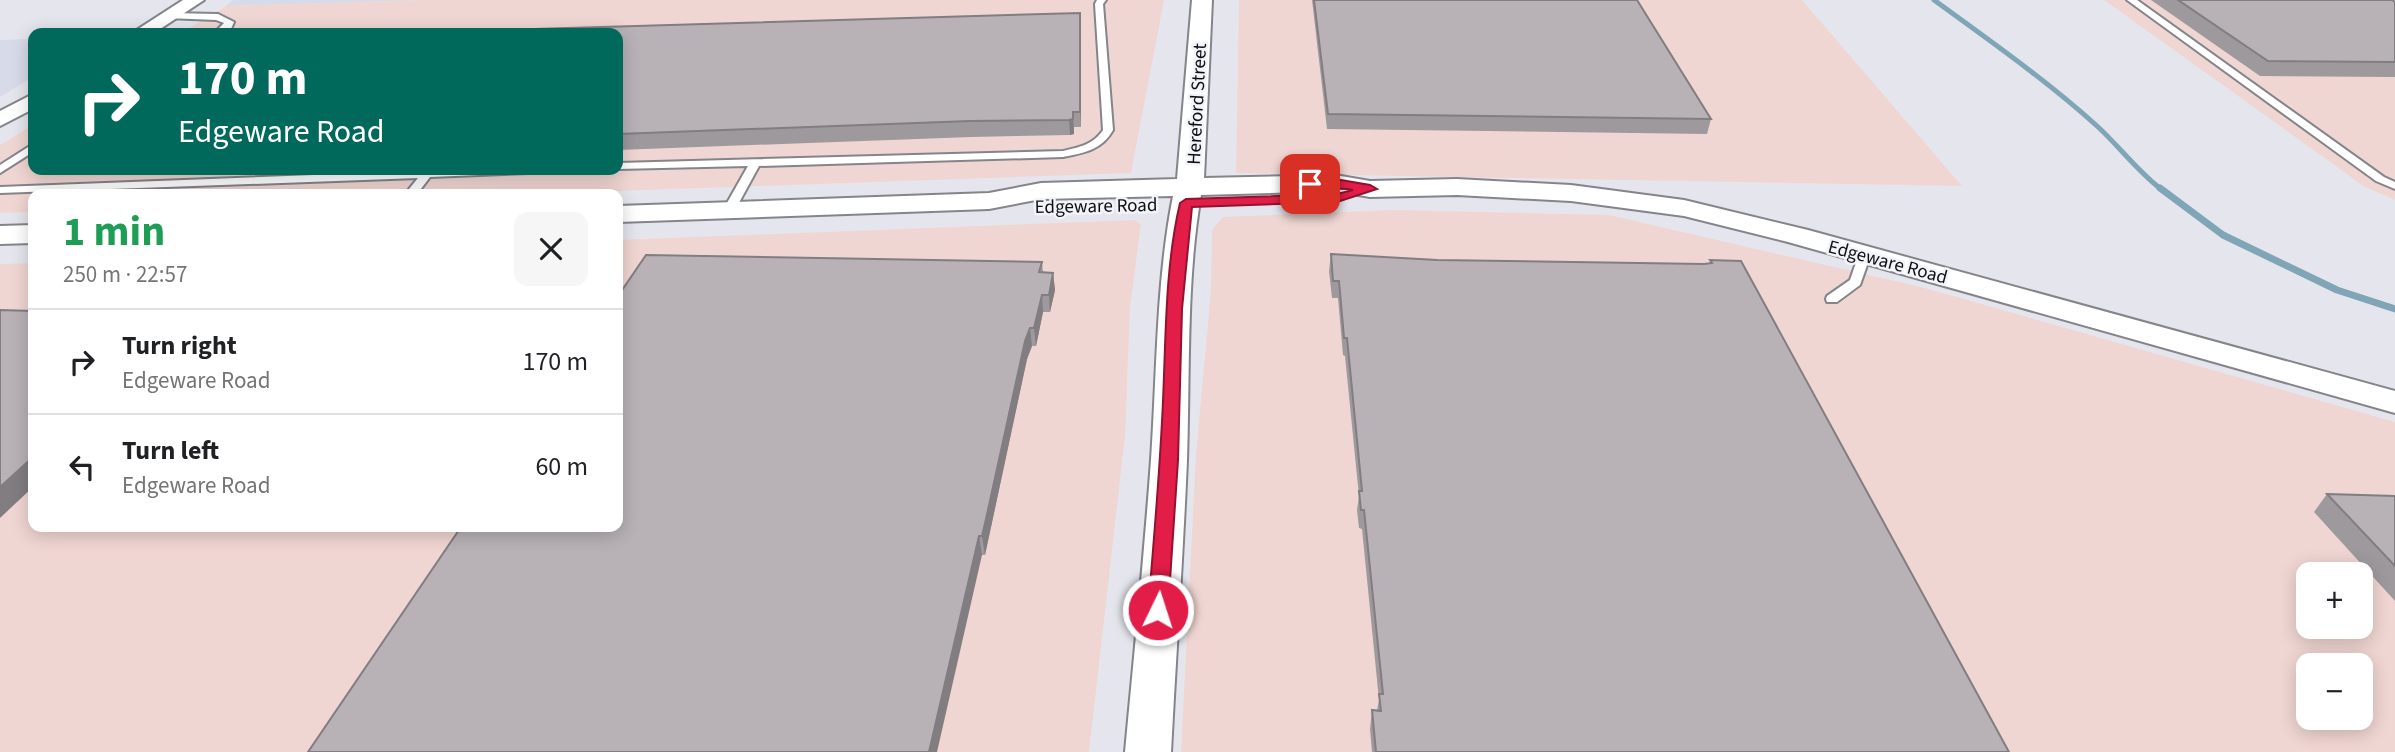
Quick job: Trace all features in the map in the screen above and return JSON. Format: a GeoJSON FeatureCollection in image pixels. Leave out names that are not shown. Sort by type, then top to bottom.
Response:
{"type":"FeatureCollection","features":[{"type":"Feature","properties":{"kind":"street"},"geometry":{"type":"LineString","coordinates":[[149,28],[195,0]]}},
{"type":"Feature","properties":{"kind":"street","name":"Hereford Street"},"geometry":{"type":"LineString","coordinates":[[1148,752],[1169,460],[1175,309],[1182,223],[1188,195],[1202,0]]}},
{"type":"Feature","properties":{"kind":"street"},"geometry":{"type":"LineString","coordinates":[[0,120],[28,103]]}},
{"type":"Feature","properties":{"kind":"street","name":"Edgeware Road"},"geometry":{"type":"LineString","coordinates":[[623,214],[989,201],[1034,208],[1188,195],[1337,198],[1370,189],[1457,187],[1608,196],[1684,208],[1865,254],[2395,402]]}},
{"type":"Feature","properties":{"kind":"street"},"geometry":{"type":"LineString","coordinates":[[0,235],[28,234]]}},
{"type":"Feature","properties":{"kind":"lane"},"geometry":{"type":"LineString","coordinates":[[623,166],[1063,154],[1086,150],[1102,142],[1108,130],[1099,4],[1102,0]]}},
{"type":"Feature","properties":{"kind":"lane"},"geometry":{"type":"LineString","coordinates":[[2131,0],[2380,179],[2395,187]]}},
{"type":"Feature","properties":{"kind":"lane"},"geometry":{"type":"LineString","coordinates":[[169,16],[218,17],[229,22],[226,28]]}},
{"type":"Feature","properties":{"kind":"lane"},"geometry":{"type":"LineString","coordinates":[[0,170],[28,150]]}},
{"type":"Feature","properties":{"kind":"lane"},"geometry":{"type":"LineString","coordinates":[[729,210],[756,161]]}},
{"type":"Feature","properties":{"kind":"lane"},"geometry":{"type":"LineString","coordinates":[[0,190],[400,175]]}},
{"type":"Feature","properties":{"kind":"lane"},"geometry":{"type":"LineString","coordinates":[[415,189],[426,175]]}},
{"type":"Feature","properties":{"kind":"lane"},"geometry":{"type":"LineString","coordinates":[[1832,299],[1856,282],[1865,254]]}},
{"type":"Feature","properties":{"kind":"shaded area"},"geometry":{"type":"Polygon","coordinates":[[[233,0],[426,0],[226,6],[233,0]]]}},
{"type":"Feature","properties":{"kind":"shaded area"},"geometry":{"type":"Polygon","coordinates":[[[426,0],[1164,0],[1131,173],[623,191],[28,189],[28,212],[0,213],[0,145],[28,128],[28,175],[623,175],[623,28],[189,28],[226,6],[426,0]]]}},
{"type":"Feature","properties":{"kind":"shaded area"},"geometry":{"type":"Polygon","coordinates":[[[1239,0],[1802,0],[1962,186],[1236,173],[1239,0]]]}},
{"type":"Feature","properties":{"kind":"shaded area"},"geometry":{"type":"Polygon","coordinates":[[[2104,0],[2395,0],[2395,200],[2365,187],[2104,0]]]}},
{"type":"Feature","properties":{"kind":"shaded area"},"geometry":{"type":"Polygon","coordinates":[[[28,39],[28,80],[0,97],[0,40],[28,39]]]}},
{"type":"Feature","properties":{"kind":"shaded area"},"geometry":{"type":"Polygon","coordinates":[[[1394,210],[1609,215],[1925,288],[2395,422],[2395,752],[1181,752],[1196,454],[1211,290],[1212,230],[1223,217],[1394,210]]]}},
{"type":"Feature","properties":{"kind":"shaded area"},"geometry":{"type":"Polygon","coordinates":[[[1134,220],[1141,224],[1130,308],[1125,436],[1089,752],[0,752],[0,264],[28,263],[28,532],[623,532],[623,240],[1134,220]]]}},
{"type":"Feature","properties":{"kind":"building"},"geometry":{"type":"Polygon","coordinates":[[[1314,0],[1637,0],[1711,119],[1328,114],[1314,0]]]}},
{"type":"Feature","properties":{"kind":"building"},"geometry":{"type":"Polygon","coordinates":[[[2178,0],[2392,0],[2395,2],[2395,62],[2268,61],[2178,0]]]}},
{"type":"Feature","properties":{"kind":"building"},"geometry":{"type":"Polygon","coordinates":[[[1080,13],[1080,112],[1073,112],[1073,119],[1069,120],[623,134],[623,28],[566,28],[1080,13]]]}},
{"type":"Feature","properties":{"kind":"building"},"geometry":{"type":"Polygon","coordinates":[[[1331,254],[1437,260],[1704,264],[1712,263],[1710,260],[1741,261],[2009,752],[1376,752],[1372,710],[1381,711],[1379,694],[1383,694],[1364,510],[1361,510],[1359,491],[1362,491],[1347,338],[1344,338],[1339,281],[1333,281],[1331,254]]]}},
{"type":"Feature","properties":{"kind":"building"},"geometry":{"type":"Polygon","coordinates":[[[646,255],[1042,262],[1039,272],[1053,273],[1049,295],[1042,295],[1034,328],[1030,328],[1025,341],[986,519],[982,536],[979,536],[929,752],[308,752],[458,532],[623,532],[623,289],[646,255]]]}},
{"type":"Feature","properties":{"kind":"building"},"geometry":{"type":"Polygon","coordinates":[[[0,310],[28,311],[28,462],[0,487],[0,310]]]}},
{"type":"Feature","properties":{"kind":"building"},"geometry":{"type":"Polygon","coordinates":[[[2327,494],[2395,496],[2395,566],[2327,494]]]}},
{"type":"Feature","properties":{"kind":"waterway"},"geometry":{"type":"LineString","coordinates":[[1934,0],[2078,109],[2162,190]]}},
{"type":"Feature","properties":{"kind":"waterway"},"geometry":{"type":"LineString","coordinates":[[2160,188],[2223,235],[2337,290],[2395,309]]}},
{"type":"Feature","properties":{"kind":"route"},"geometry":{"type":"LineString","coordinates":[[1158,610],[1169,460],[1175,309],[1186,203],[1337,198],[1370,189],[1335,183],[1310,184]]}}]}
